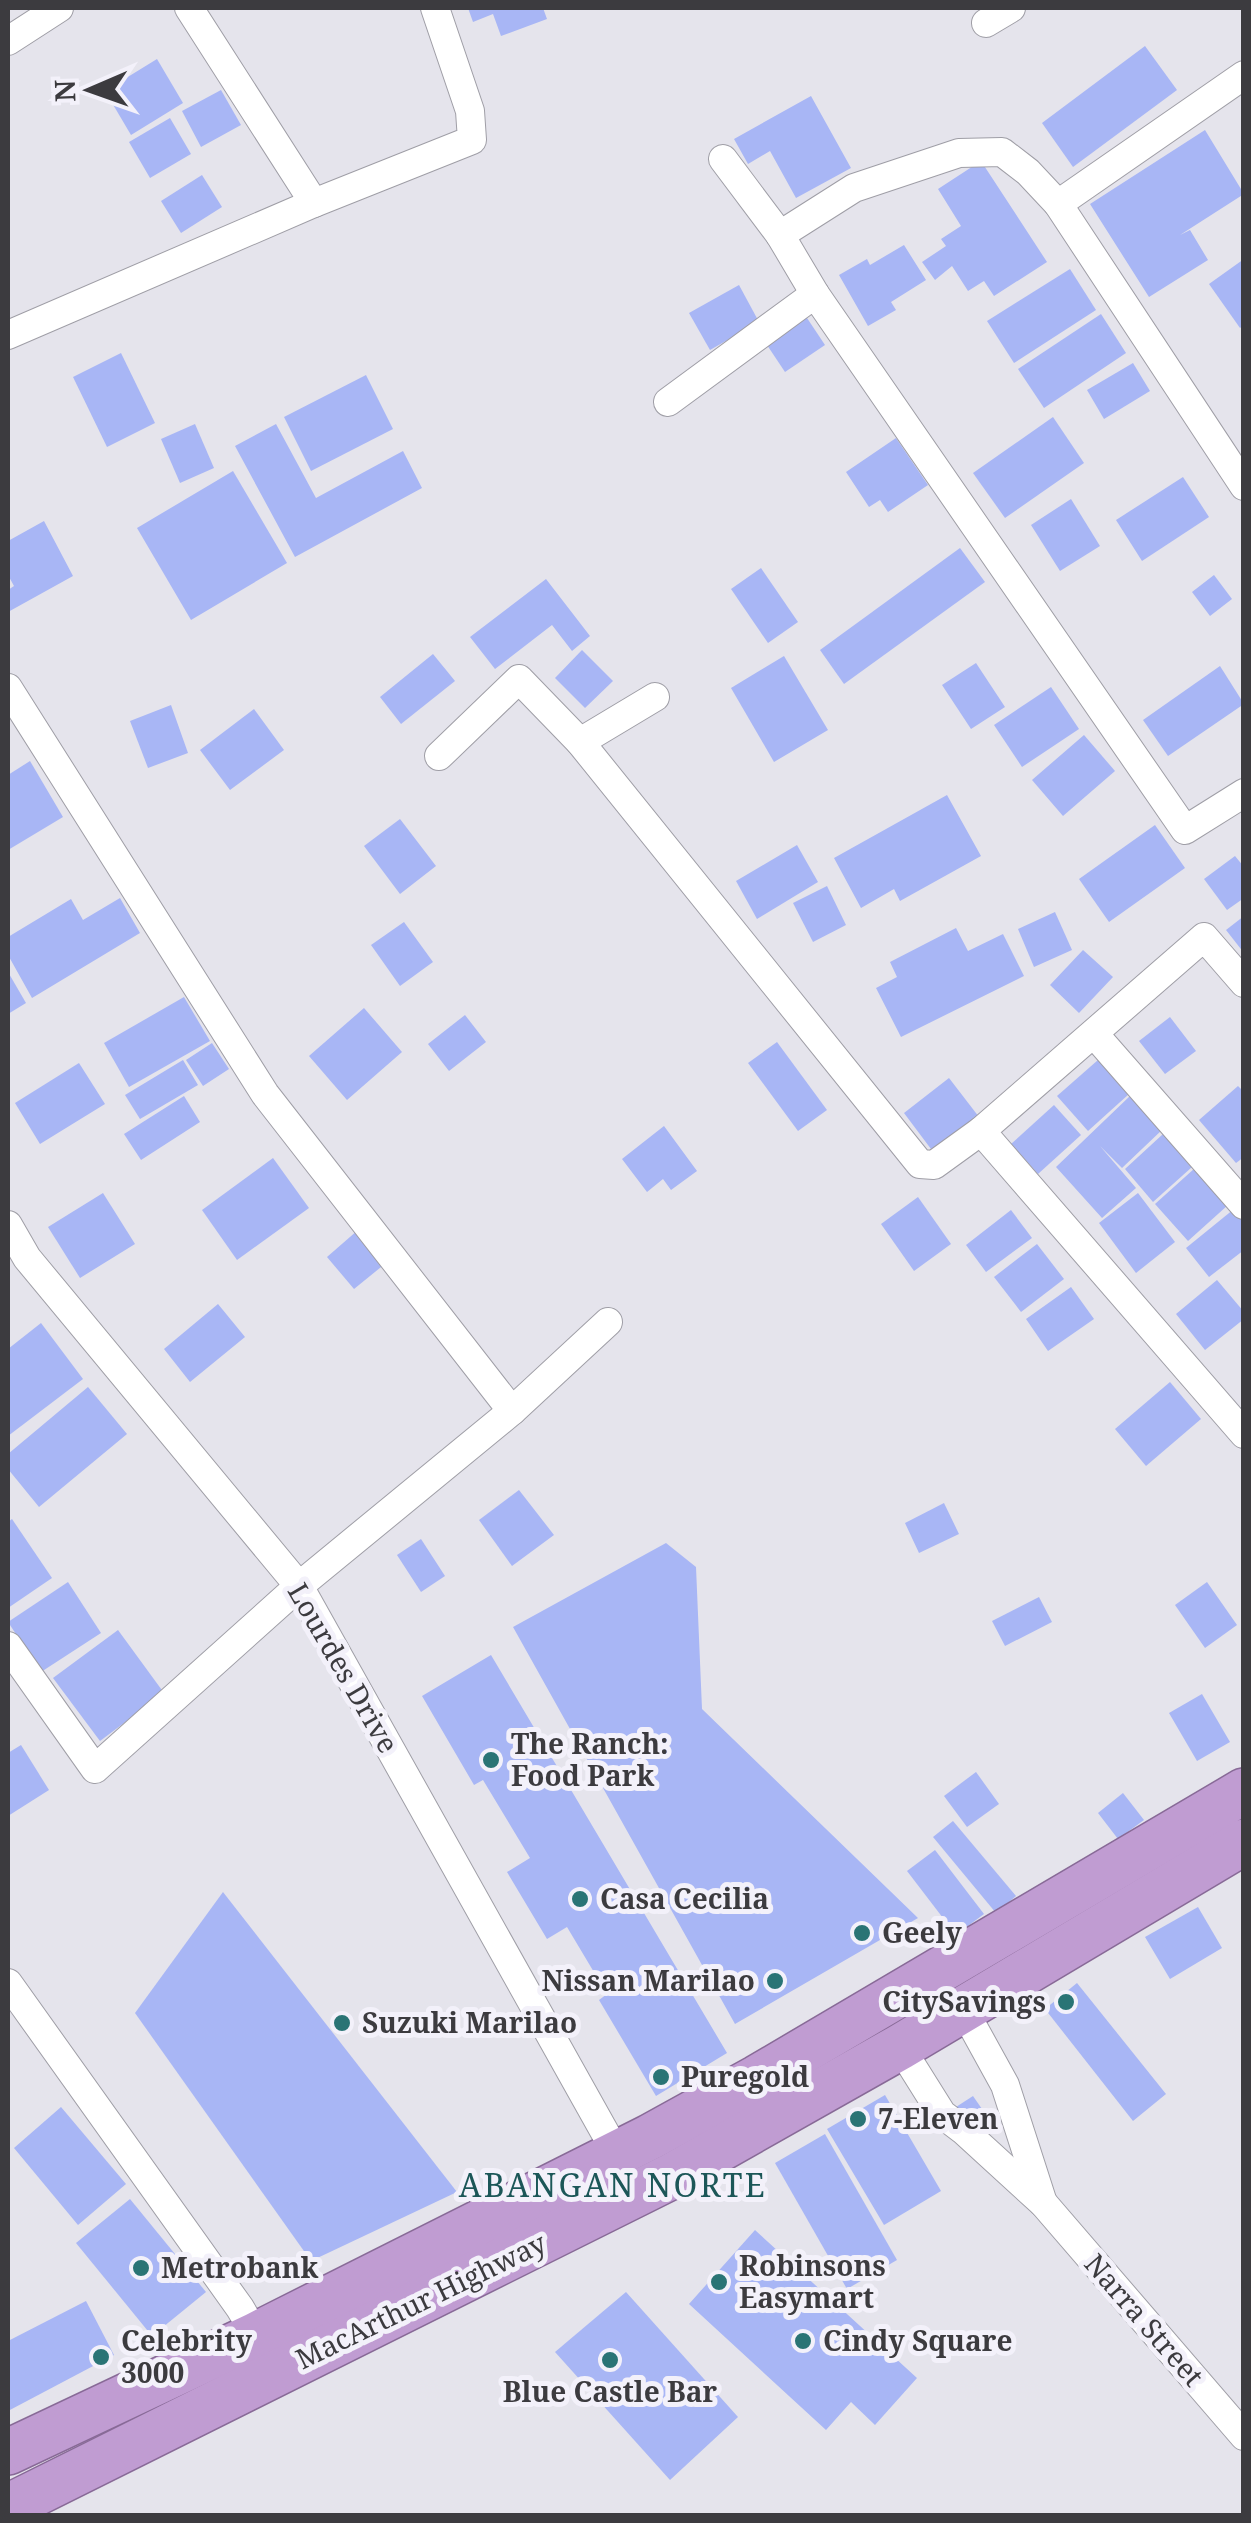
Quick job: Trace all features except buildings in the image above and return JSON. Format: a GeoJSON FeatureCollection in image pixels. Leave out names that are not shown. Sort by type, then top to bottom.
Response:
{"type":"FeatureCollection","features":[{"type":"Feature","properties":{"kind":"highway","name":"MacArthur Highway"},"geometry":{"type":"LineString","coordinates":[[8,2452],[256,2335],[617,2154],[757,2078],[1244,1791]]}},
{"type":"Feature","properties":{"kind":"highway","name":"MacArthur Highway"},"geometry":{"type":"LineString","coordinates":[[8,2507],[656,2184],[900,2047],[1244,1842]]}},
{"type":"Feature","properties":{"kind":"street"},"geometry":{"type":"LineString","coordinates":[[8,41],[59,8]]}},
{"type":"Feature","properties":{"kind":"street"},"geometry":{"type":"LineString","coordinates":[[189,8],[314,202]]}},
{"type":"Feature","properties":{"kind":"street"},"geometry":{"type":"LineString","coordinates":[[8,335],[314,202],[472,140],[470,110],[435,8]]}},
{"type":"Feature","properties":{"kind":"street"},"geometry":{"type":"LineString","coordinates":[[986,23],[1010,8]]}},
{"type":"Feature","properties":{"kind":"street"},"geometry":{"type":"LineString","coordinates":[[1058,204],[1244,75]]}},
{"type":"Feature","properties":{"kind":"street"},"geometry":{"type":"LineString","coordinates":[[780,235],[854,188],[959,153],[1002,152],[1028,172],[1058,204],[1244,486]]}},
{"type":"Feature","properties":{"kind":"street"},"geometry":{"type":"LineString","coordinates":[[723,158],[780,235],[815,294],[1185,830],[1244,793]]}},
{"type":"Feature","properties":{"kind":"street"},"geometry":{"type":"LineString","coordinates":[[668,402],[815,294]]}},
{"type":"Feature","properties":{"kind":"street"},"geometry":{"type":"LineString","coordinates":[[439,756],[518,679],[580,742],[920,1164],[934,1165],[981,1132],[1204,938],[1244,983]]}},
{"type":"Feature","properties":{"kind":"street"},"geometry":{"type":"LineString","coordinates":[[8,688],[265,1094],[512,1411]]}},
{"type":"Feature","properties":{"kind":"street"},"geometry":{"type":"LineString","coordinates":[[580,742],[655,697]]}},
{"type":"Feature","properties":{"kind":"street"},"geometry":{"type":"LineString","coordinates":[[1095,1035],[1244,1205]]}},
{"type":"Feature","properties":{"kind":"street"},"geometry":{"type":"LineString","coordinates":[[981,1132],[1244,1434]]}},
{"type":"Feature","properties":{"kind":"street","name":"Lourdes Drive"},"geometry":{"type":"LineString","coordinates":[[8,1226],[28,1258],[300,1586],[617,2154]]}},
{"type":"Feature","properties":{"kind":"street"},"geometry":{"type":"LineString","coordinates":[[8,1646],[95,1769],[300,1586],[512,1411],[608,1322]]}},
{"type":"Feature","properties":{"kind":"street"},"geometry":{"type":"LineString","coordinates":[[8,1983],[256,2335]]}},
{"type":"Feature","properties":{"kind":"street","name":"Narra Street"},"geometry":{"type":"LineString","coordinates":[[962,2007],[1005,2085],[1044,2204]]}},
{"type":"Feature","properties":{"kind":"street","name":"Narra Street"},"geometry":{"type":"LineString","coordinates":[[900,2047],[942,2114],[1044,2204],[1244,2436]]}},
{"type":"Feature","properties":{"kind":"place","name":"The Ranch: Food Park"},"geometry":{"type":"Point","coordinates":[491,1760]}},
{"type":"Feature","properties":{"kind":"place","name":"Casa Cecilia"},"geometry":{"type":"Point","coordinates":[580,1899]}},
{"type":"Feature","properties":{"kind":"place","name":"Geely"},"geometry":{"type":"Point","coordinates":[862,1933]}},
{"type":"Feature","properties":{"kind":"place","name":"Nissan Marilao"},"geometry":{"type":"Point","coordinates":[775,1981]}},
{"type":"Feature","properties":{"kind":"place","name":"CitySavings"},"geometry":{"type":"Point","coordinates":[1066,2002]}},
{"type":"Feature","properties":{"kind":"place","name":"Suzuki Marilao"},"geometry":{"type":"Point","coordinates":[342,2023]}},
{"type":"Feature","properties":{"kind":"place","name":"Puregold"},"geometry":{"type":"Point","coordinates":[661,2077]}},
{"type":"Feature","properties":{"kind":"place","name":"7-Eleven"},"geometry":{"type":"Point","coordinates":[858,2119]}},
{"type":"Feature","properties":{"kind":"place","name":"Metrobank"},"geometry":{"type":"Point","coordinates":[141,2268]}},
{"type":"Feature","properties":{"kind":"place","name":"Robinsons Easymart"},"geometry":{"type":"Point","coordinates":[719,2282]}},
{"type":"Feature","properties":{"kind":"place","name":"Cindy Square"},"geometry":{"type":"Point","coordinates":[803,2341]}},
{"type":"Feature","properties":{"kind":"place","name":"Celebrity 3000"},"geometry":{"type":"Point","coordinates":[101,2357]}},
{"type":"Feature","properties":{"kind":"place","name":"Blue Castle Bar"},"geometry":{"type":"Point","coordinates":[610,2360]}},
{"type":"Feature","properties":{"kind":"district","name":"ABANGAN NORTE"},"geometry":{"type":"Point","coordinates":[613,2186]}}]}
